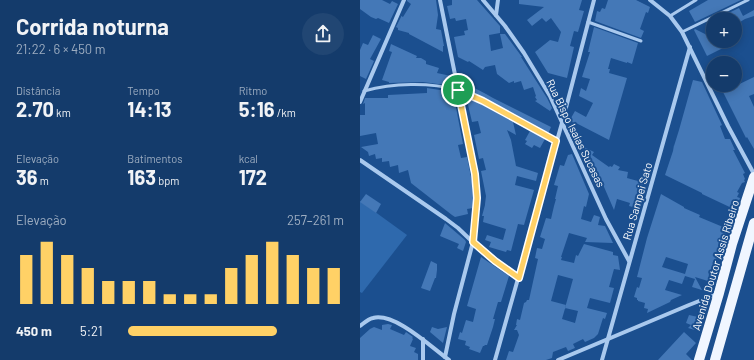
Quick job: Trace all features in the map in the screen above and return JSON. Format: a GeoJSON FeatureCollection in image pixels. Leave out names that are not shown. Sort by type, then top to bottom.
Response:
{"type":"FeatureCollection","features":[{"type":"Feature","properties":{"kind":"main road","name":"Avenida Doutor Assis Ribeiro"},"geometry":{"type":"LineString","coordinates":[[699,360],[732,244],[754,175]]}},
{"type":"Feature","properties":{"kind":"main road"},"geometry":{"type":"LineString","coordinates":[[715,360],[754,223]]}},
{"type":"Feature","properties":{"kind":"street"},"geometry":{"type":"LineString","coordinates":[[360,102],[404,0]]}},
{"type":"Feature","properties":{"kind":"street"},"geometry":{"type":"LineString","coordinates":[[440,0],[475,174],[477,198],[473,242],[454,314],[445,357]]}},
{"type":"Feature","properties":{"kind":"street","name":"Rua Bispo Isaías Sucasas"},"geometry":{"type":"LineString","coordinates":[[483,0],[505,26],[524,53],[550,96],[606,219],[629,262]]}},
{"type":"Feature","properties":{"kind":"street"},"geometry":{"type":"LineString","coordinates":[[496,15],[498,0]]}},
{"type":"Feature","properties":{"kind":"street"},"geometry":{"type":"LineString","coordinates":[[496,360],[562,123],[594,0]]}},
{"type":"Feature","properties":{"kind":"street"},"geometry":{"type":"LineString","coordinates":[[650,0],[670,16],[682,32],[754,175]]}},
{"type":"Feature","properties":{"kind":"street","name":"Rua Sampei Sato"},"geometry":{"type":"LineString","coordinates":[[602,360],[690,47]]}},
{"type":"Feature","properties":{"kind":"street"},"geometry":{"type":"LineString","coordinates":[[360,160],[446,219],[486,254],[519,278]]}},
{"type":"Feature","properties":{"kind":"street"},"geometry":{"type":"LineString","coordinates":[[558,360],[608,340],[689,304],[718,294]]}},
{"type":"Feature","properties":{"kind":"street"},"geometry":{"type":"LineString","coordinates":[[360,326],[372,318],[387,318],[407,328],[449,360]]}},
{"type":"Feature","properties":{"kind":"street"},"geometry":{"type":"LineString","coordinates":[[423,339],[423,360]]}},
{"type":"Feature","properties":{"kind":"lane"},"geometry":{"type":"LineString","coordinates":[[670,16],[696,0]]}},
{"type":"Feature","properties":{"kind":"lane"},"geometry":{"type":"LineString","coordinates":[[682,32],[748,0]]}},
{"type":"Feature","properties":{"kind":"lane"},"geometry":{"type":"LineString","coordinates":[[588,22],[641,41]]}},
{"type":"Feature","properties":{"kind":"lane"},"geometry":{"type":"LineString","coordinates":[[364,92],[381,88],[410,85],[432,86],[458,90],[483,101],[556,141]]}},
{"type":"Feature","properties":{"kind":"shaded area"},"geometry":{"type":"Polygon","coordinates":[[[360,201],[407,235],[362,293],[360,292],[360,201]]]}},
{"type":"Feature","properties":{"kind":"building"},"geometry":{"type":"Polygon","coordinates":[[[360,0],[382,0],[390,4],[392,1],[398,4],[389,23],[378,18],[376,19],[371,17],[360,9],[360,0]]]}},
{"type":"Feature","properties":{"kind":"building"},"geometry":{"type":"Polygon","coordinates":[[[407,0],[436,0],[438,15],[436,29],[441,30],[444,46],[443,52],[409,33],[398,30],[396,27],[401,16],[403,17],[411,4],[407,0]]]}},
{"type":"Feature","properties":{"kind":"building"},"geometry":{"type":"Polygon","coordinates":[[[452,0],[477,0],[500,26],[500,33],[489,35],[491,51],[503,48],[500,34],[505,34],[522,57],[547,98],[552,108],[550,111],[535,101],[537,100],[533,87],[524,90],[521,81],[509,83],[497,74],[495,65],[485,67],[483,70],[469,61],[468,62],[458,57],[454,37],[465,35],[464,31],[468,30],[466,19],[456,21],[455,18],[450,19],[447,6],[452,5],[452,0]]]}},
{"type":"Feature","properties":{"kind":"building"},"geometry":{"type":"Polygon","coordinates":[[[519,0],[582,0],[579,10],[584,11],[578,32],[574,31],[570,46],[574,47],[567,78],[548,73],[535,52],[550,40],[558,42],[561,32],[551,18],[546,22],[542,18],[532,26],[527,20],[544,7],[519,4],[519,0]]]}},
{"type":"Feature","properties":{"kind":"building"},"geometry":{"type":"Polygon","coordinates":[[[608,0],[636,0],[650,7],[648,13],[646,12],[640,29],[644,31],[641,38],[595,21],[597,11],[600,12],[602,8],[605,9],[608,0]]]}},
{"type":"Feature","properties":{"kind":"building"},"geometry":{"type":"Polygon","coordinates":[[[708,0],[741,0],[716,12],[706,12],[706,17],[695,22],[689,11],[708,0]]]}},
{"type":"Feature","properties":{"kind":"building"},"geometry":{"type":"Polygon","coordinates":[[[739,8],[741,12],[731,12],[739,8]]]}},
{"type":"Feature","properties":{"kind":"building"},"geometry":{"type":"Polygon","coordinates":[[[754,10],[754,16],[742,21],[742,14],[743,16],[754,10]]]}},
{"type":"Feature","properties":{"kind":"building"},"geometry":{"type":"Polygon","coordinates":[[[594,27],[638,43],[632,64],[611,58],[608,69],[610,69],[609,73],[627,78],[609,140],[572,122],[571,118],[575,111],[586,117],[593,103],[579,96],[581,88],[586,91],[590,79],[582,77],[590,52],[588,52],[594,27]]]}},
{"type":"Feature","properties":{"kind":"building"},"geometry":{"type":"Polygon","coordinates":[[[695,29],[706,34],[706,48],[723,48],[707,56],[694,30],[695,29]]]}},
{"type":"Feature","properties":{"kind":"building"},"geometry":{"type":"Polygon","coordinates":[[[373,35],[381,39],[370,59],[374,61],[366,79],[360,76],[360,50],[363,43],[368,45],[373,35]]]}},
{"type":"Feature","properties":{"kind":"building"},"geometry":{"type":"Polygon","coordinates":[[[391,44],[417,56],[416,58],[421,58],[426,61],[426,64],[439,68],[437,73],[451,76],[453,86],[423,82],[389,83],[382,80],[392,52],[389,51],[391,44]]]}},
{"type":"Feature","properties":{"kind":"building"},"geometry":{"type":"Polygon","coordinates":[[[754,77],[754,94],[749,96],[754,107],[754,149],[747,137],[746,138],[723,92],[742,92],[742,83],[754,77]]]}},
{"type":"Feature","properties":{"kind":"building"},"geometry":{"type":"Polygon","coordinates":[[[693,80],[702,82],[722,125],[720,126],[725,139],[730,139],[735,150],[733,150],[745,173],[743,174],[745,182],[742,183],[737,192],[739,193],[737,197],[740,198],[736,210],[665,175],[693,80]]]}},
{"type":"Feature","properties":{"kind":"building"},"geometry":{"type":"Polygon","coordinates":[[[463,82],[551,127],[548,134],[461,86],[463,82]]]}},
{"type":"Feature","properties":{"kind":"building"},"geometry":{"type":"Polygon","coordinates":[[[427,88],[453,92],[463,144],[458,145],[461,158],[467,157],[472,182],[473,208],[467,209],[468,214],[455,217],[411,183],[408,170],[399,173],[398,165],[390,167],[389,161],[382,162],[382,158],[376,159],[375,154],[369,156],[368,152],[361,147],[378,144],[376,133],[360,136],[360,115],[365,115],[365,103],[363,104],[365,98],[388,98],[388,95],[427,93],[427,88]]]}},
{"type":"Feature","properties":{"kind":"building"},"geometry":{"type":"Polygon","coordinates":[[[466,96],[513,122],[516,135],[507,130],[511,140],[516,166],[538,173],[536,181],[517,176],[515,185],[534,190],[524,225],[518,224],[511,251],[507,250],[506,252],[489,247],[491,242],[485,240],[487,235],[503,240],[506,229],[483,222],[484,216],[482,216],[486,196],[481,171],[486,170],[483,158],[479,159],[474,135],[481,133],[478,121],[472,122],[466,96]]]}},
{"type":"Feature","properties":{"kind":"building"},"geometry":{"type":"Polygon","coordinates":[[[530,131],[545,139],[540,148],[534,145],[532,148],[525,144],[527,141],[525,140],[530,131]]]}},
{"type":"Feature","properties":{"kind":"building"},"geometry":{"type":"Polygon","coordinates":[[[584,147],[594,152],[592,155],[609,167],[612,167],[614,164],[620,167],[618,170],[628,172],[627,178],[645,183],[637,208],[629,206],[630,203],[617,199],[614,210],[584,147]]]}},
{"type":"Feature","properties":{"kind":"building"},"geometry":{"type":"Polygon","coordinates":[[[572,154],[589,194],[581,219],[591,222],[594,215],[600,217],[598,225],[605,226],[613,243],[585,242],[587,238],[569,233],[561,260],[574,263],[576,255],[578,256],[584,244],[613,252],[613,255],[618,256],[620,270],[614,269],[609,287],[614,288],[610,303],[590,298],[587,308],[607,313],[605,319],[603,318],[598,334],[594,338],[585,342],[583,339],[573,344],[575,348],[568,351],[566,347],[553,352],[552,358],[546,360],[506,360],[509,351],[513,352],[519,335],[517,330],[514,330],[517,325],[517,319],[520,320],[524,303],[529,300],[538,259],[535,258],[537,248],[542,249],[545,239],[540,237],[546,218],[551,219],[556,199],[558,186],[554,185],[560,165],[564,166],[568,155],[572,154]],[[558,275],[551,301],[566,305],[573,279],[558,275]],[[565,308],[562,319],[575,323],[578,311],[565,308]]]}},
{"type":"Feature","properties":{"kind":"building"},"geometry":{"type":"Polygon","coordinates":[[[366,194],[381,204],[376,213],[360,202],[366,194]]]}},
{"type":"Feature","properties":{"kind":"building"},"geometry":{"type":"Polygon","coordinates":[[[661,194],[684,208],[700,215],[699,217],[723,227],[722,230],[727,232],[718,257],[714,274],[710,273],[708,281],[695,277],[702,290],[692,287],[695,279],[685,276],[682,284],[669,280],[665,290],[682,295],[647,313],[648,309],[644,308],[645,303],[638,301],[637,298],[634,297],[642,278],[637,277],[647,238],[661,194]],[[666,257],[662,267],[685,274],[688,264],[666,257]]]}},
{"type":"Feature","properties":{"kind":"building"},"geometry":{"type":"Polygon","coordinates":[[[445,223],[465,240],[466,242],[463,251],[457,248],[459,244],[440,236],[445,223]]]}},
{"type":"Feature","properties":{"kind":"building"},"geometry":{"type":"Polygon","coordinates":[[[481,257],[509,276],[501,302],[498,302],[493,319],[495,319],[493,327],[487,345],[483,346],[480,353],[469,349],[470,347],[465,345],[466,341],[458,339],[460,332],[462,333],[466,320],[473,322],[476,309],[467,306],[481,257]]]}},
{"type":"Feature","properties":{"kind":"building"},"geometry":{"type":"Polygon","coordinates":[[[431,261],[437,264],[437,270],[436,278],[430,291],[421,288],[431,261]]]}},
{"type":"Feature","properties":{"kind":"building"},"geometry":{"type":"Polygon","coordinates":[[[689,315],[699,316],[695,330],[688,328],[691,325],[686,323],[689,315]]]}},
{"type":"Feature","properties":{"kind":"building"},"geometry":{"type":"Polygon","coordinates":[[[382,325],[392,325],[390,329],[404,335],[406,332],[413,337],[410,346],[416,348],[414,352],[418,354],[418,360],[360,360],[360,338],[374,327],[382,330],[382,325]]]}},
{"type":"Feature","properties":{"kind":"building"},"geometry":{"type":"Polygon","coordinates":[[[432,327],[438,329],[447,327],[443,343],[430,332],[432,327]]]}},
{"type":"Feature","properties":{"kind":"building"},"geometry":{"type":"Polygon","coordinates":[[[684,332],[696,343],[686,354],[692,360],[658,360],[684,332]]]}},
{"type":"Feature","properties":{"kind":"route"},"geometry":{"type":"LineString","coordinates":[[458,90],[483,101],[556,141],[519,278],[495,261],[473,242],[477,198],[475,174],[458,90]]}}]}
